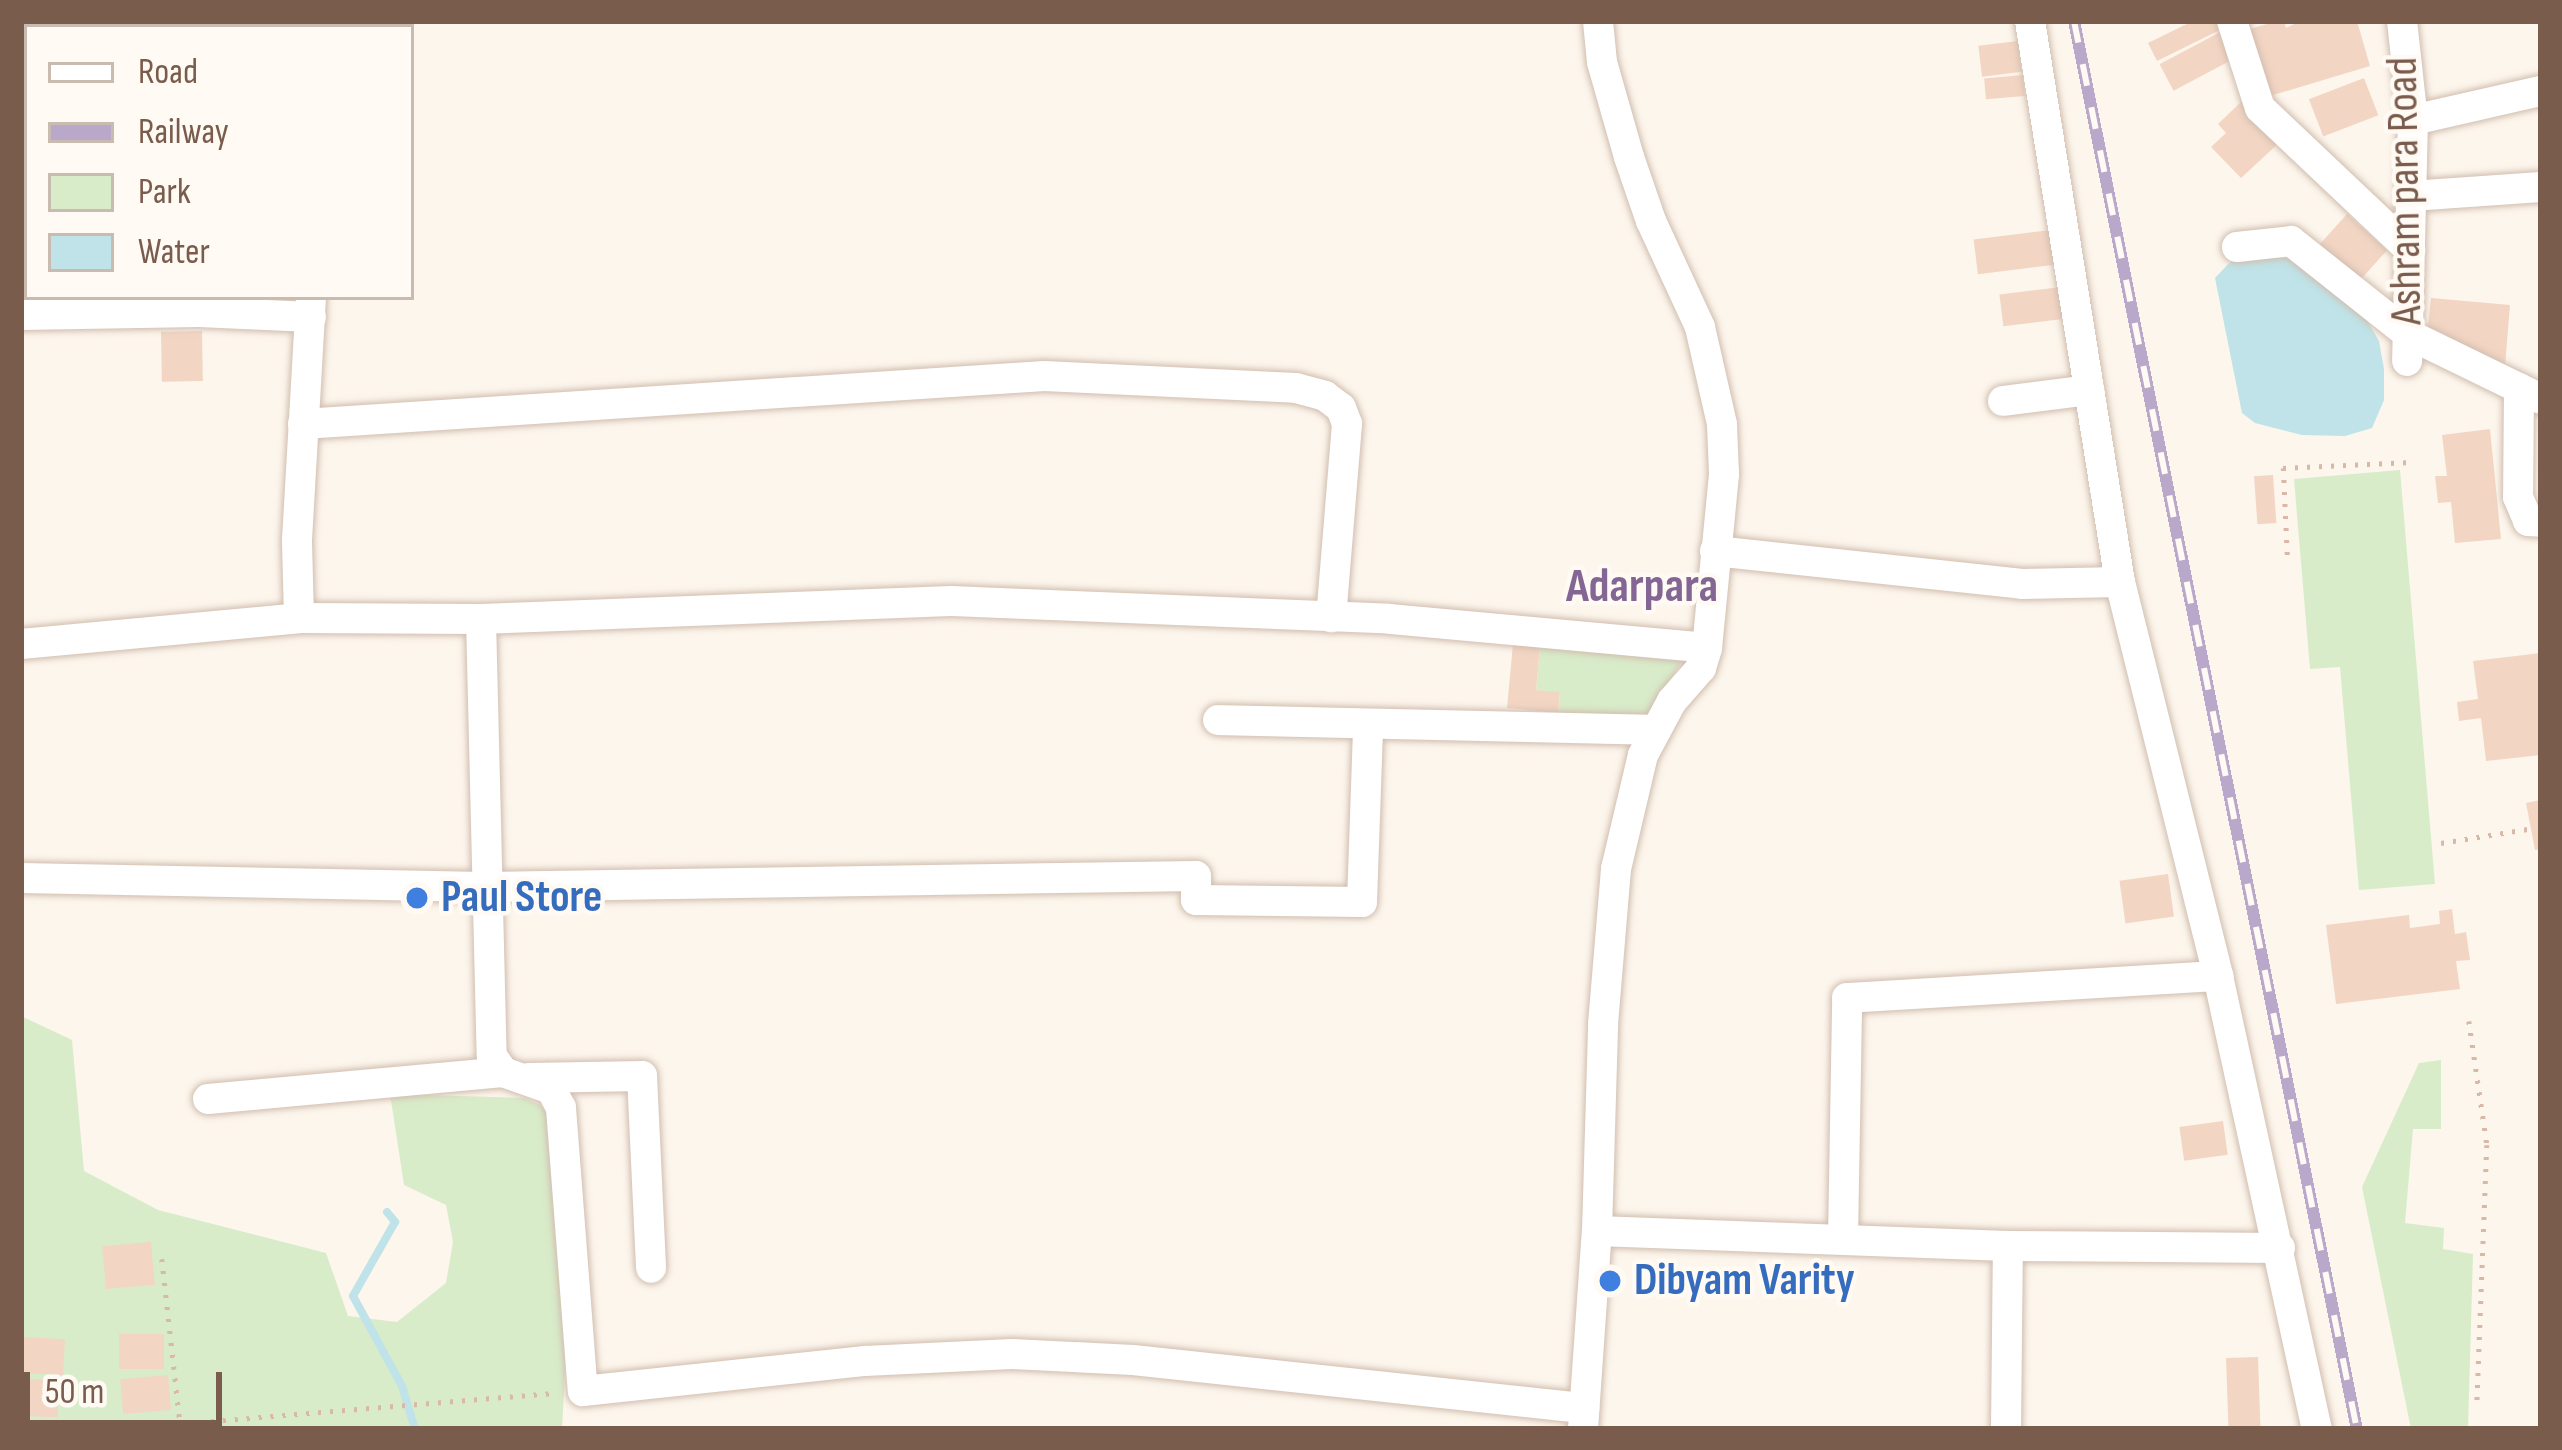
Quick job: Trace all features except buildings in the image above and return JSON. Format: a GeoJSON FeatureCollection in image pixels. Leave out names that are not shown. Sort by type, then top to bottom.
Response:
{"type":"FeatureCollection","features":[{"type":"Feature","properties":{"kind":"street"},"geometry":{"type":"LineString","coordinates":[[481,620],[491,1054],[510,1075],[551,1089],[562,1113],[583,1391],[865,1361],[1012,1354],[1133,1360],[1584,1418],[1597,1231],[1603,1024],[1616,869],[1634,779],[1656,730],[1701,668],[1707,648],[1724,473],[1714,378],[1700,327],[1629,157],[1602,62],[1598,21]]}},
{"type":"Feature","properties":{"kind":"street"},"geometry":{"type":"LineString","coordinates":[[2030,21],[2120,582],[2218,976],[2317,1429]]}},
{"type":"Feature","properties":{"kind":"street"},"geometry":{"type":"LineString","coordinates":[[2232,21],[2260,108],[2410,250]]}},
{"type":"Feature","properties":{"kind":"street","name":"Ashram para Road"},"geometry":{"type":"LineString","coordinates":[[2402,21],[2413,120],[2407,348]]}},
{"type":"Feature","properties":{"kind":"street"},"geometry":{"type":"LineString","coordinates":[[2413,120],[2541,91]]}},
{"type":"Feature","properties":{"kind":"street"},"geometry":{"type":"LineString","coordinates":[[2411,196],[2541,187]]}},
{"type":"Feature","properties":{"kind":"street"},"geometry":{"type":"LineString","coordinates":[[2237,247],[2291,241],[2407,348],[2530,393],[2518,497],[2528,521],[2541,522]]}},
{"type":"Feature","properties":{"kind":"street"},"geometry":{"type":"LineString","coordinates":[[21,315],[311,307],[299,617]]}},
{"type":"Feature","properties":{"kind":"street"},"geometry":{"type":"LineString","coordinates":[[303,424],[1044,376],[1296,388],[1325,396],[1341,408],[1347,424],[1331,617]]}},
{"type":"Feature","properties":{"kind":"street"},"geometry":{"type":"LineString","coordinates":[[2003,400],[2089,390]]}},
{"type":"Feature","properties":{"kind":"street"},"geometry":{"type":"LineString","coordinates":[[1715,551],[2022,584],[2120,582]]}},
{"type":"Feature","properties":{"kind":"street"},"geometry":{"type":"LineString","coordinates":[[21,644],[299,617],[481,620],[951,602],[1331,617],[1707,648]]}},
{"type":"Feature","properties":{"kind":"street"},"geometry":{"type":"LineString","coordinates":[[1218,720],[1656,730]]}},
{"type":"Feature","properties":{"kind":"street"},"geometry":{"type":"LineString","coordinates":[[21,878],[485,887],[1196,876],[1196,900],[1362,902],[1368,725]]}},
{"type":"Feature","properties":{"kind":"street"},"geometry":{"type":"LineString","coordinates":[[1843,1239],[1847,998],[2218,976]]}},
{"type":"Feature","properties":{"kind":"street"},"geometry":{"type":"LineString","coordinates":[[208,1099],[510,1075],[642,1076],[651,1268]]}},
{"type":"Feature","properties":{"kind":"street"},"geometry":{"type":"LineString","coordinates":[[1597,1231],[2008,1246],[2280,1248]]}},
{"type":"Feature","properties":{"kind":"street"},"geometry":{"type":"LineString","coordinates":[[2006,1429],[2008,1246]]}},
{"type":"Feature","properties":{"kind":"path"},"geometry":{"type":"LineString","coordinates":[[2287,555],[2283,467],[2412,462]]}},
{"type":"Feature","properties":{"kind":"path"},"geometry":{"type":"LineString","coordinates":[[2441,843],[2528,829]]}},
{"type":"Feature","properties":{"kind":"path"},"geometry":{"type":"LineString","coordinates":[[2469,1021],[2487,1145],[2477,1404]]}},
{"type":"Feature","properties":{"kind":"path"},"geometry":{"type":"LineString","coordinates":[[162,1259],[180,1421]]}},
{"type":"Feature","properties":{"kind":"path"},"geometry":{"type":"LineString","coordinates":[[115,1429],[583,1391]]}},
{"type":"Feature","properties":{"kind":"green space"},"geometry":{"type":"Polygon","coordinates":[[[2400,470],[2435,884],[2359,890],[2340,667],[2310,669],[2294,479],[2400,470]]]}},
{"type":"Feature","properties":{"kind":"green space"},"geometry":{"type":"Polygon","coordinates":[[[1540,647],[1682,661],[1665,688],[1658,719],[1558,713],[1560,693],[1536,690],[1540,647]]]}},
{"type":"Feature","properties":{"kind":"green space"},"geometry":{"type":"Polygon","coordinates":[[[21,1016],[72,1040],[84,1171],[158,1210],[326,1253],[348,1316],[397,1322],[446,1283],[453,1242],[446,1205],[404,1185],[390,1094],[524,1098],[540,1105],[551,1118],[568,1318],[562,1429],[21,1429],[21,1016]]]}},
{"type":"Feature","properties":{"kind":"green space"},"geometry":{"type":"Polygon","coordinates":[[[2441,1060],[2441,1129],[2413,1129],[2405,1223],[2444,1228],[2443,1249],[2473,1254],[2468,1429],[2411,1429],[2362,1187],[2419,1063],[2441,1060]]]}},
{"type":"Feature","properties":{"kind":"water"},"geometry":{"type":"Polygon","coordinates":[[[2234,258],[2288,258],[2365,317],[2379,341],[2384,369],[2384,400],[2372,428],[2345,436],[2302,435],[2255,423],[2242,413],[2215,278],[2234,258]]]}},
{"type":"Feature","properties":{"kind":"waterway"},"geometry":{"type":"LineString","coordinates":[[387,1212],[395,1222],[353,1296],[402,1386],[415,1429]]}},
{"type":"Feature","properties":{"kind":"railway"},"geometry":{"type":"LineString","coordinates":[[2074,21],[2357,1429]]}},
{"type":"Feature","properties":{"kind":"place","name":"Paul Store"},"geometry":{"type":"Point","coordinates":[417,898]}},
{"type":"Feature","properties":{"kind":"place","name":"Dibyam Varity"},"geometry":{"type":"Point","coordinates":[1610,1281]}},
{"type":"Feature","properties":{"kind":"district","name":"Adarpara"},"geometry":{"type":"Point","coordinates":[1642,587]}}]}
